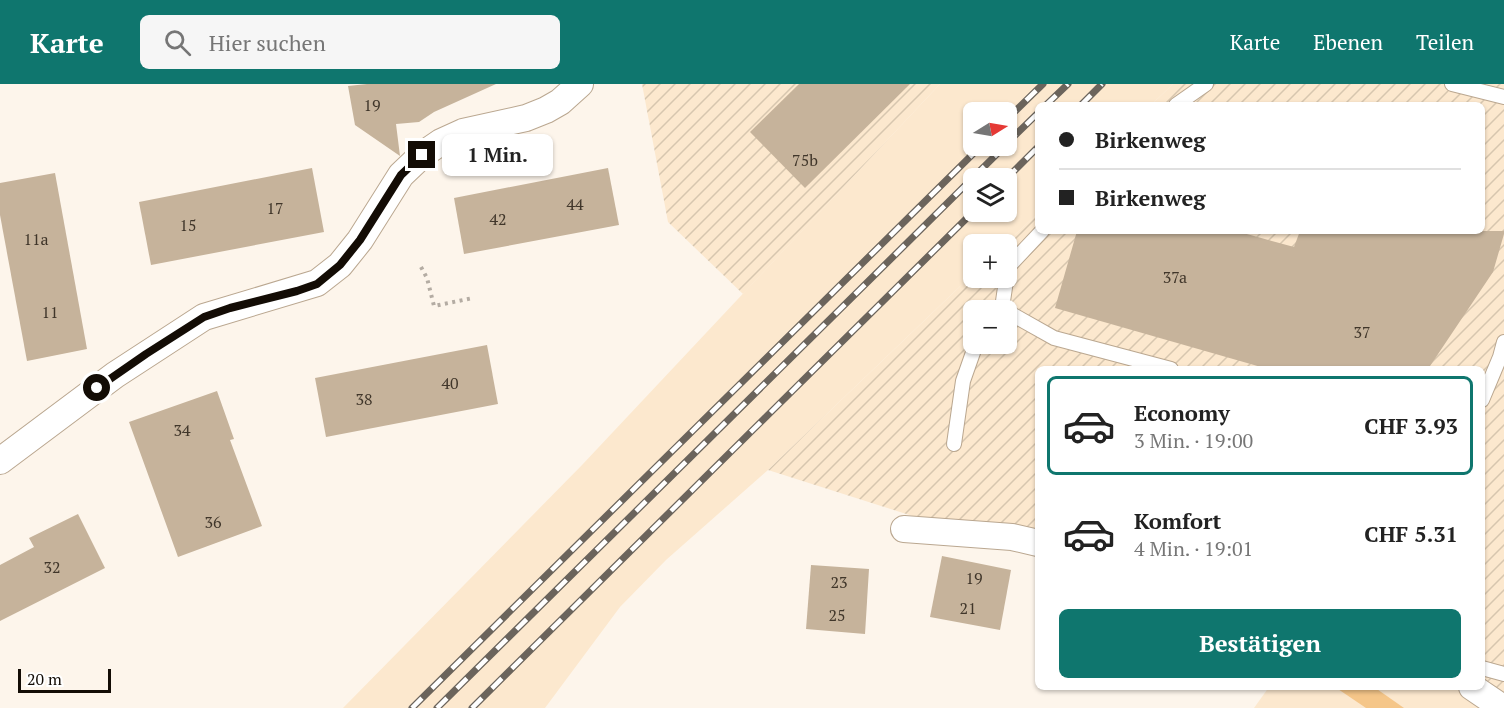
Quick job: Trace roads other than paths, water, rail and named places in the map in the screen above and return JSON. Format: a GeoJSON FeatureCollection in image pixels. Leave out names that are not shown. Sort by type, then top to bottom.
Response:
{"type":"FeatureCollection","features":[{"type":"Feature","properties":{"kind":"street"},"geometry":{"type":"LineString","coordinates":[[0,461],[115,375],[204,317],[317,284],[340,265],[360,240],[401,175],[422,155],[441,142],[463,132],[526,118],[546,110],[560,102],[580,84]]}},
{"type":"Feature","properties":{"kind":"street"},"geometry":{"type":"LineString","coordinates":[[904,529],[1012,537],[1035,542]]}},
{"type":"Feature","properties":{"kind":"street"},"geometry":{"type":"LineString","coordinates":[[1476,690],[1503,708]]}},
{"type":"Feature","properties":{"kind":"lane"},"geometry":{"type":"LineString","coordinates":[[1180,102],[1206,84]]}},
{"type":"Feature","properties":{"kind":"lane"},"geometry":{"type":"LineString","coordinates":[[1452,84],[1504,97]]}},
{"type":"Feature","properties":{"kind":"lane"},"geometry":{"type":"LineString","coordinates":[[1004,300],[1008,267],[1039,234]]}},
{"type":"Feature","properties":{"kind":"lane"},"geometry":{"type":"LineString","coordinates":[[1017,318],[1054,338],[1159,366]]}},
{"type":"Feature","properties":{"kind":"lane"},"geometry":{"type":"LineString","coordinates":[[1485,393],[1504,342]]}},
{"type":"Feature","properties":{"kind":"lane"},"geometry":{"type":"LineString","coordinates":[[954,444],[963,381],[972,354]]}},
{"type":"Feature","properties":{"kind":"lane"},"geometry":{"type":"LineString","coordinates":[[1485,669],[1504,674]]}},
{"type":"Feature","properties":{"kind":"railway"},"geometry":{"type":"LineString","coordinates":[[1017,109],[1043,84]]}},
{"type":"Feature","properties":{"kind":"railway"},"geometry":{"type":"LineString","coordinates":[[1049,102],[1068,84]]}},
{"type":"Feature","properties":{"kind":"railway"},"geometry":{"type":"LineString","coordinates":[[1084,102],[1102,84]]}},
{"type":"Feature","properties":{"kind":"railway"},"geometry":{"type":"LineString","coordinates":[[1017,133],[1035,116]]}},
{"type":"Feature","properties":{"kind":"railway"},"geometry":{"type":"LineString","coordinates":[[1017,168],[1035,150]]}},
{"type":"Feature","properties":{"kind":"railway"},"geometry":{"type":"LineString","coordinates":[[412,708],[971,156]]}},
{"type":"Feature","properties":{"kind":"railway"},"geometry":{"type":"LineString","coordinates":[[437,708],[995,156]]}},
{"type":"Feature","properties":{"kind":"railway"},"geometry":{"type":"LineString","coordinates":[[472,708],[963,222]]}}]}
